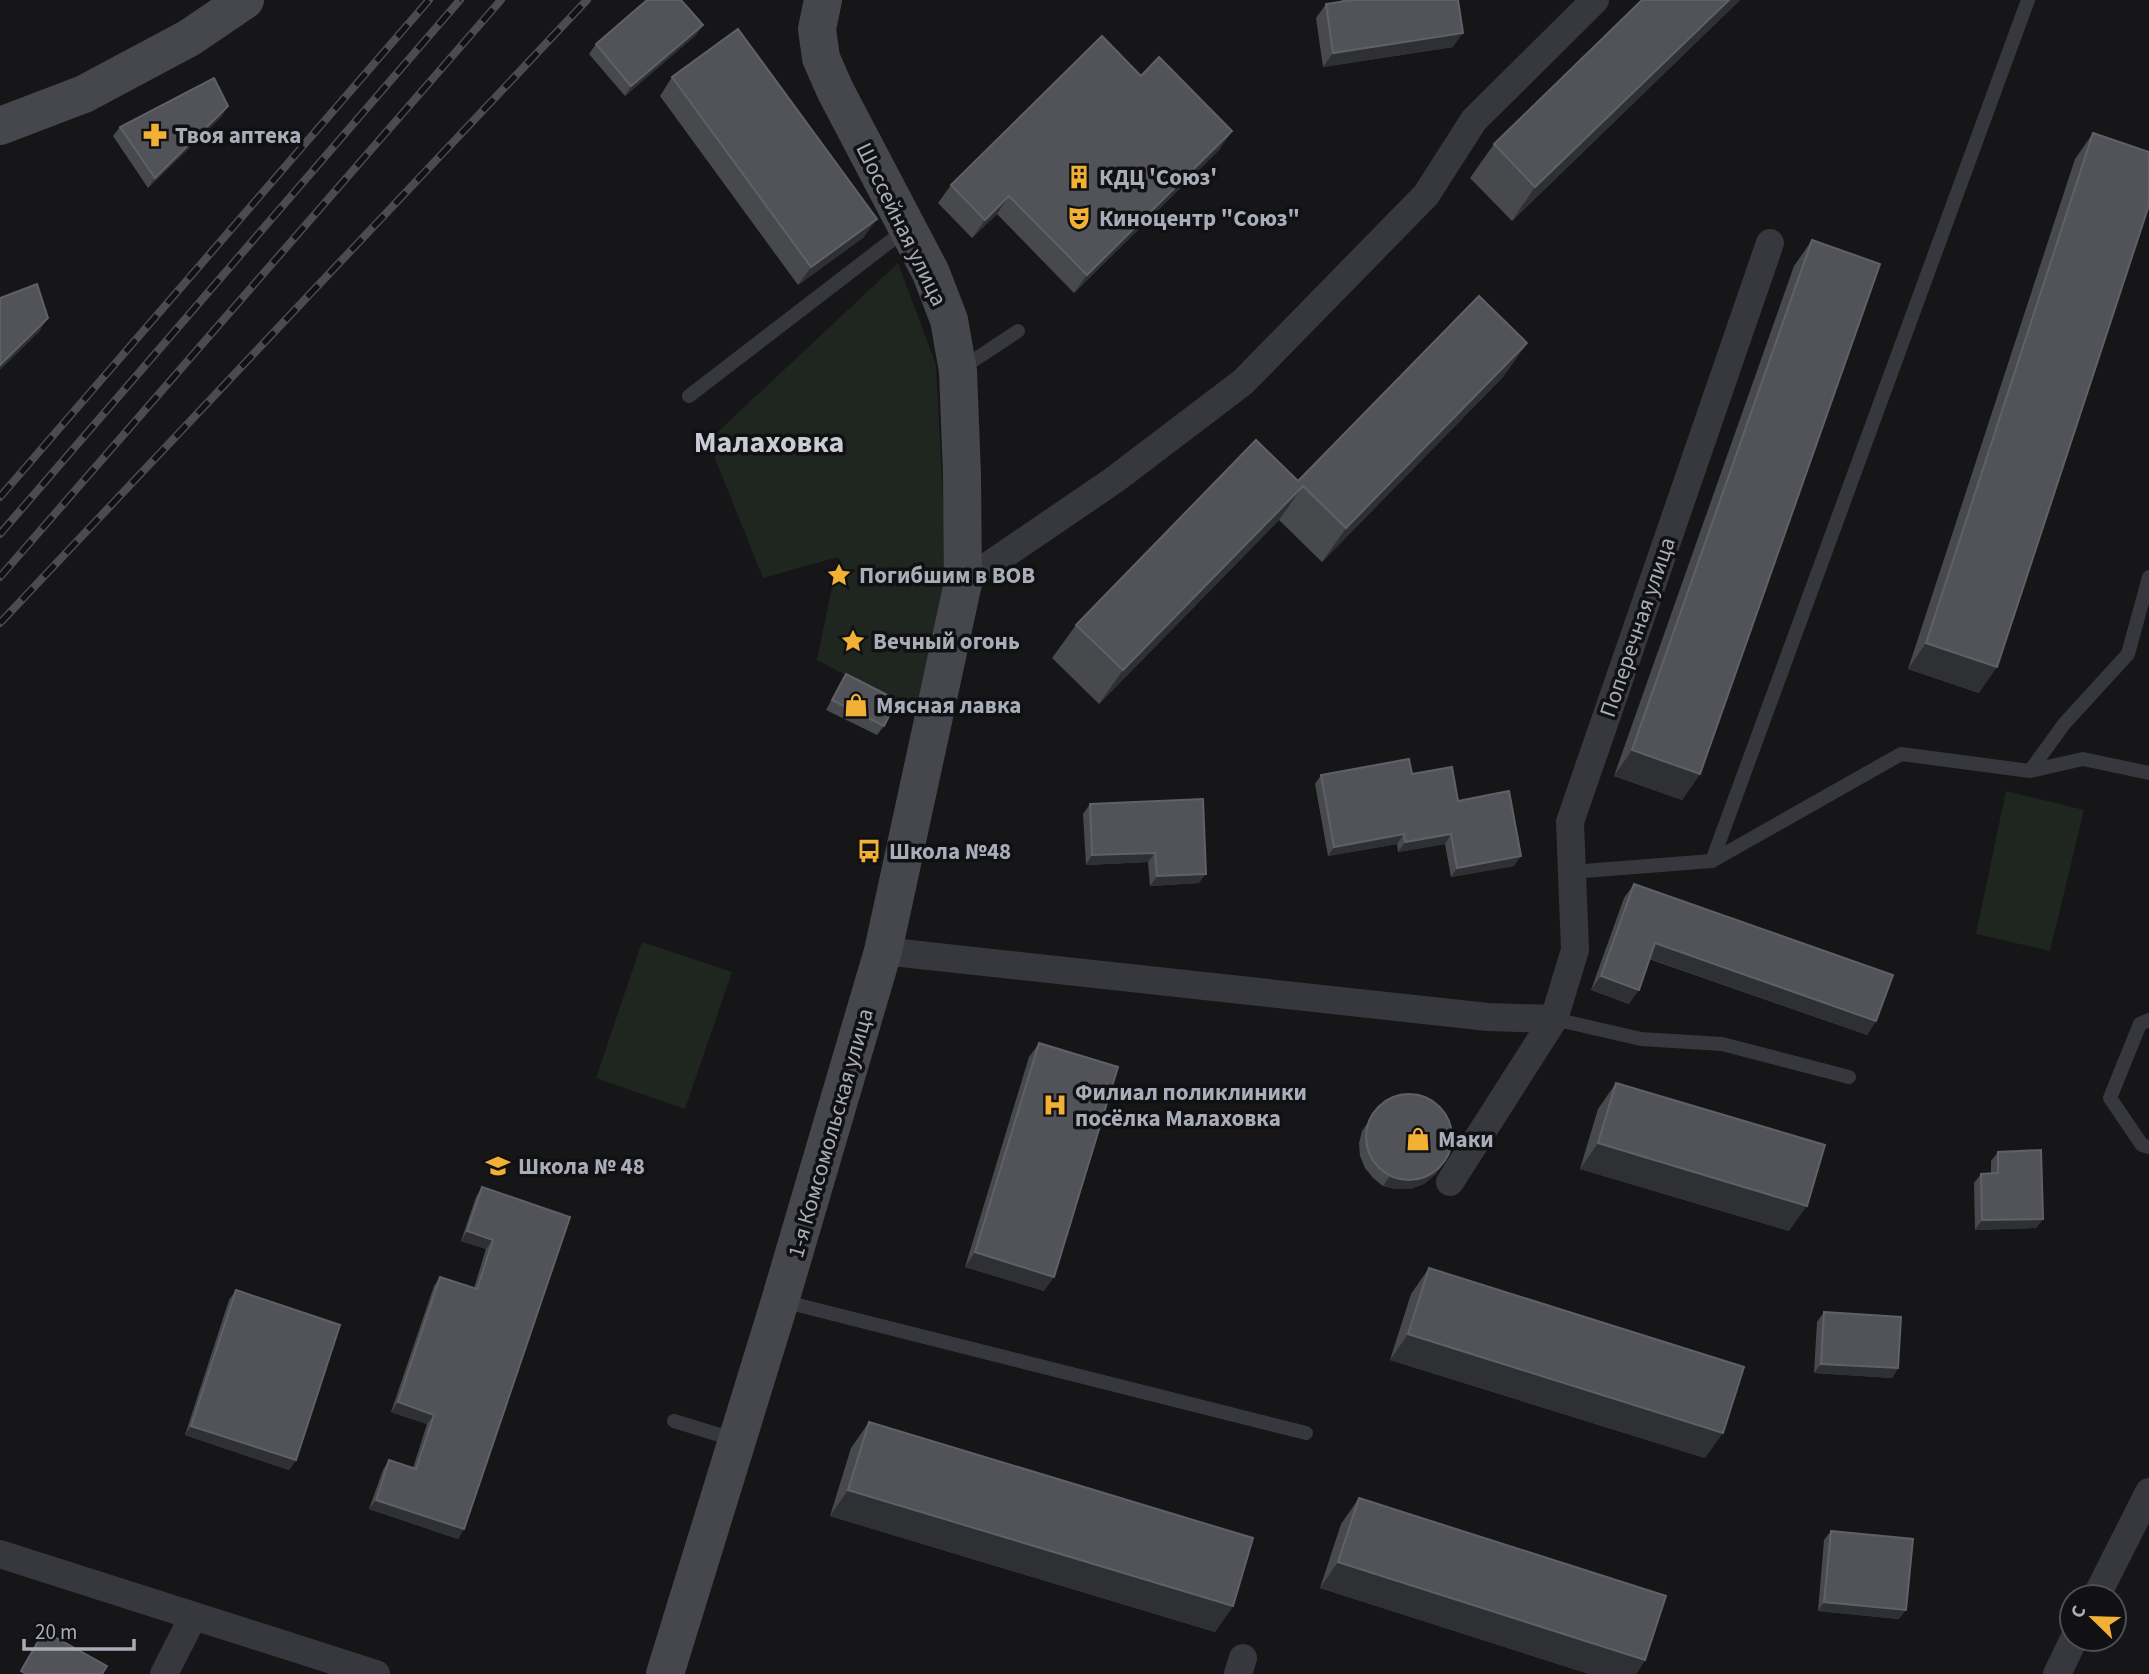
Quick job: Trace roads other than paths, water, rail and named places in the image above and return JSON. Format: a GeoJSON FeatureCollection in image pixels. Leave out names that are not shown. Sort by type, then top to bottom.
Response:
{"type":"FeatureCollection","features":[{"type":"Feature","properties":{"kind":"main road"},"geometry":{"type":"LineString","coordinates":[[0,126],[84,94],[189,38],[245,0]]}},
{"type":"Feature","properties":{"kind":"main road","name":"Шоссейная улица"},"geometry":{"type":"LineString","coordinates":[[823,0],[817,29],[821,58],[835,90],[931,273],[949,320],[958,371],[963,583]]}},
{"type":"Feature","properties":{"kind":"main road","name":"1-я Комсомольская улица"},"geometry":{"type":"LineString","coordinates":[[665,1674],[780,1301],[883,951],[963,583]]}},
{"type":"Feature","properties":{"kind":"street"},"geometry":{"type":"LineString","coordinates":[[963,583],[1114,480],[1243,382],[1426,195],[1474,120],[1595,0]]}},
{"type":"Feature","properties":{"kind":"street","name":"Поперечная улица"},"geometry":{"type":"LineString","coordinates":[[1450,1182],[1554,1018],[1575,950],[1570,822],[1770,243]]}},
{"type":"Feature","properties":{"kind":"street"},"geometry":{"type":"LineString","coordinates":[[883,951],[1488,1017],[1554,1018]]}},
{"type":"Feature","properties":{"kind":"street"},"geometry":{"type":"LineString","coordinates":[[2103,1583],[2149,1492]]}},
{"type":"Feature","properties":{"kind":"street"},"geometry":{"type":"LineString","coordinates":[[0,1554],[376,1674]]}},
{"type":"Feature","properties":{"kind":"street"},"geometry":{"type":"LineString","coordinates":[[163,1674],[193,1617]]}},
{"type":"Feature","properties":{"kind":"street"},"geometry":{"type":"LineString","coordinates":[[2057,1674],[2067,1653]]}},
{"type":"Feature","properties":{"kind":"lane"},"geometry":{"type":"LineString","coordinates":[[1712,861],[2028,0]]}},
{"type":"Feature","properties":{"kind":"lane"},"geometry":{"type":"LineString","coordinates":[[689,396],[907,229]]}},
{"type":"Feature","properties":{"kind":"lane"},"geometry":{"type":"LineString","coordinates":[[958,371],[1018,331]]}},
{"type":"Feature","properties":{"kind":"lane"},"geometry":{"type":"LineString","coordinates":[[2030,771],[2064,724],[2128,654],[2149,578]]}},
{"type":"Feature","properties":{"kind":"lane"},"geometry":{"type":"LineString","coordinates":[[1571,872],[1712,861],[1901,754],[2030,771],[2084,759],[2149,773]]}},
{"type":"Feature","properties":{"kind":"lane"},"geometry":{"type":"LineString","coordinates":[[1554,1018],[1641,1039],[1722,1044],[1849,1077]]}},
{"type":"Feature","properties":{"kind":"lane"},"geometry":{"type":"LineString","coordinates":[[2149,1020],[2140,1024],[2110,1098],[2142,1145],[2149,1147]]}},
{"type":"Feature","properties":{"kind":"lane"},"geometry":{"type":"LineString","coordinates":[[780,1301],[1306,1433]]}},
{"type":"Feature","properties":{"kind":"lane"},"geometry":{"type":"LineString","coordinates":[[674,1421],[737,1440]]}},
{"type":"Feature","properties":{"kind":"railway"},"geometry":{"type":"LineString","coordinates":[[0,497],[429,0]]}},
{"type":"Feature","properties":{"kind":"railway"},"geometry":{"type":"LineString","coordinates":[[0,534],[460,0]]}},
{"type":"Feature","properties":{"kind":"railway"},"geometry":{"type":"LineString","coordinates":[[0,577],[501,0]]}},
{"type":"Feature","properties":{"kind":"railway"},"geometry":{"type":"LineString","coordinates":[[0,623],[587,0]]}},
{"type":"Feature","properties":{"kind":"place","name":"Твоя аптека"},"geometry":{"type":"Point","coordinates":[155,135]}},
{"type":"Feature","properties":{"kind":"place","name":"КДЦ 'Союз'"},"geometry":{"type":"Point","coordinates":[1079,177]}},
{"type":"Feature","properties":{"kind":"place","name":"Киноцентр \"Союз\""},"geometry":{"type":"Point","coordinates":[1079,218]}},
{"type":"Feature","properties":{"kind":"place","name":"Погибшим в ВОВ"},"geometry":{"type":"Point","coordinates":[839,575]}},
{"type":"Feature","properties":{"kind":"place","name":"Вечный огонь"},"geometry":{"type":"Point","coordinates":[853,641]}},
{"type":"Feature","properties":{"kind":"place","name":"Мясная лавка"},"geometry":{"type":"Point","coordinates":[856,705]}},
{"type":"Feature","properties":{"kind":"place","name":"Школа №48"},"geometry":{"type":"Point","coordinates":[869,851]}},
{"type":"Feature","properties":{"kind":"place","name":"Филиал поликлиники посёлка Малаховка"},"geometry":{"type":"Point","coordinates":[1055,1105]}},
{"type":"Feature","properties":{"kind":"place","name":"Маки"},"geometry":{"type":"Point","coordinates":[1418,1139]}},
{"type":"Feature","properties":{"kind":"place","name":"Школа № 48"},"geometry":{"type":"Point","coordinates":[498,1166]}},
{"type":"Feature","properties":{"kind":"district","name":"Малаховка"},"geometry":{"type":"Point","coordinates":[769,442]}}]}
